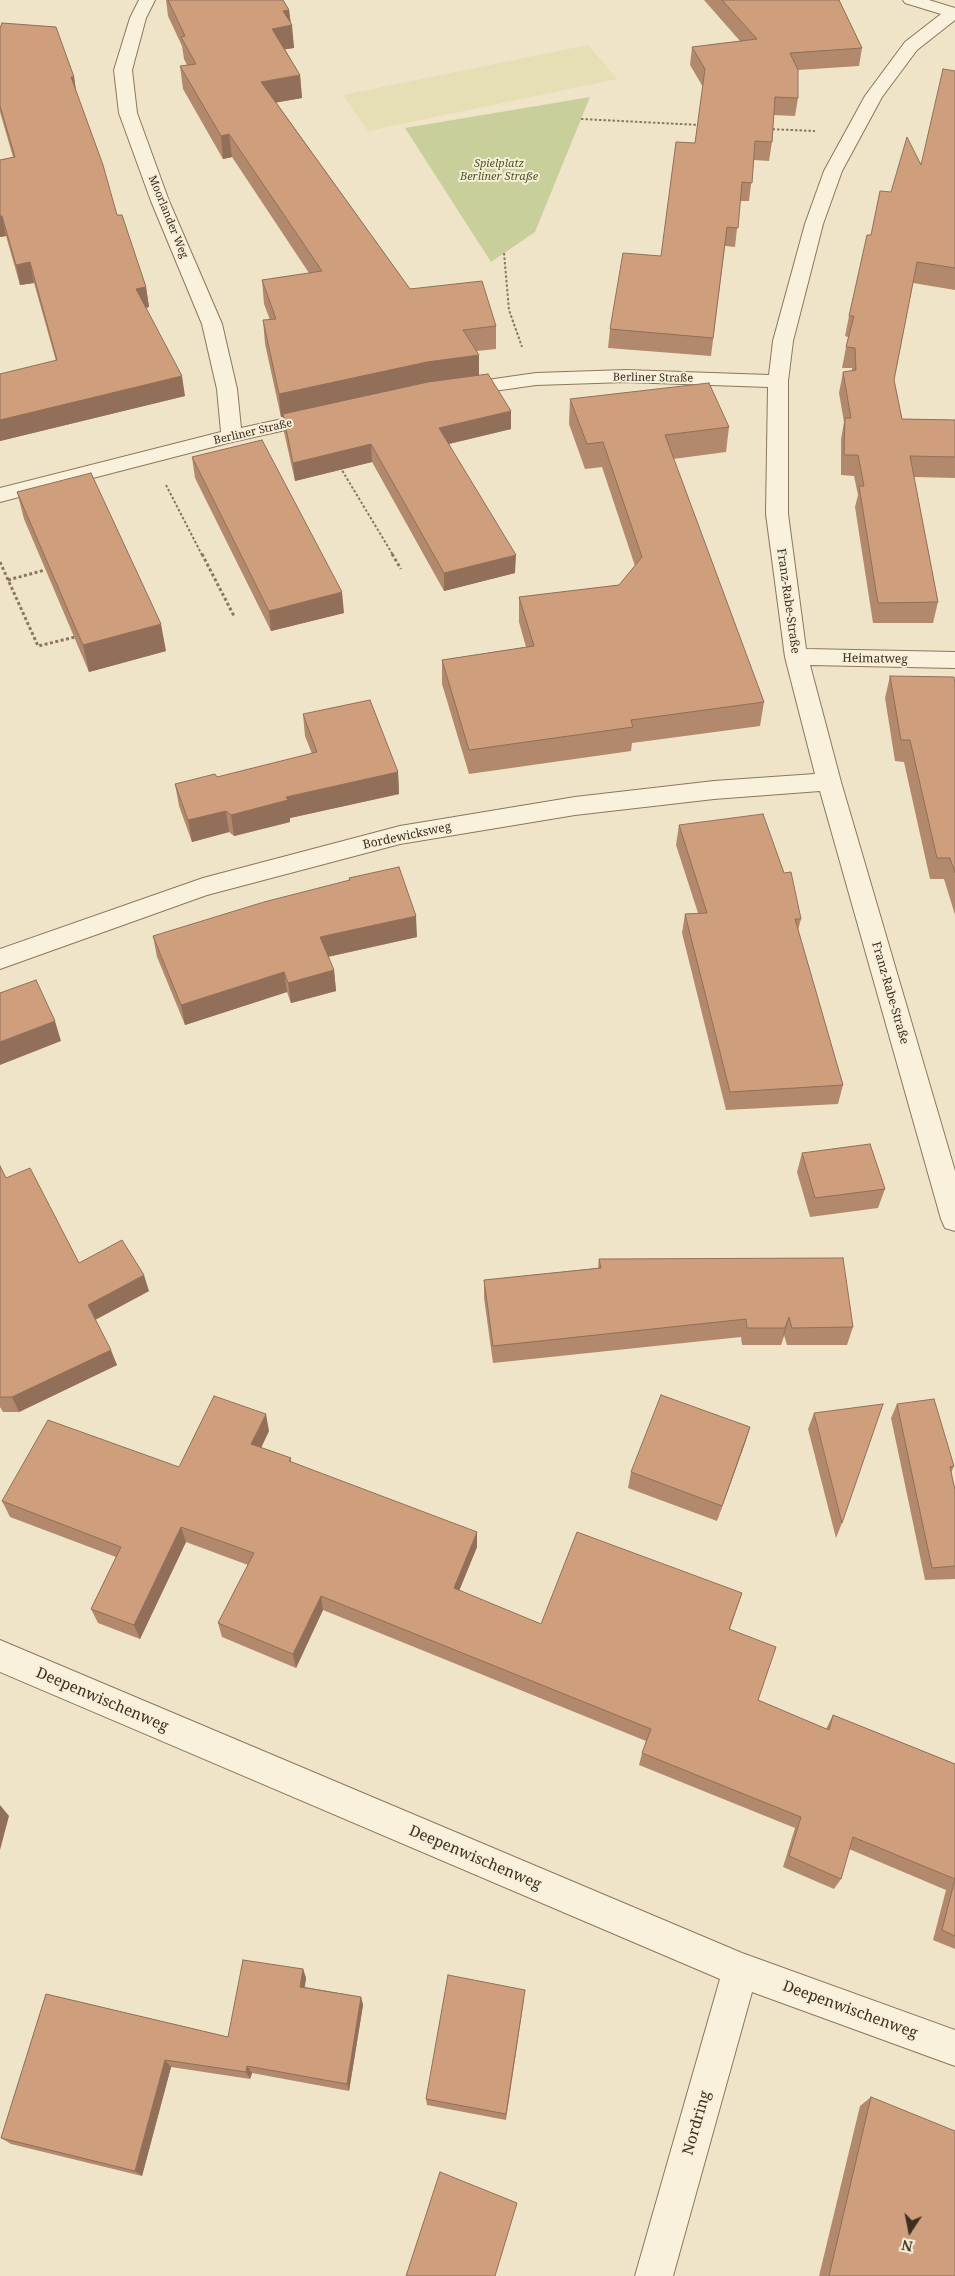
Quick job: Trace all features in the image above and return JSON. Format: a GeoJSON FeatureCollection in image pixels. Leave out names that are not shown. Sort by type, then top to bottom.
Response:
{"type":"FeatureCollection","features":[{"type":"Feature","properties":{"kind":"street","name":"Moorlander Weg"},"geometry":{"type":"LineString","coordinates":[[147,0],[138,18],[123,70],[128,114],[160,201],[212,324],[228,389],[232,436]]}},
{"type":"Feature","properties":{"kind":"street"},"geometry":{"type":"LineString","coordinates":[[911,0],[954,13]]}},
{"type":"Feature","properties":{"kind":"street","name":"Franz-Rabe-Straße"},"geometry":{"type":"LineString","coordinates":[[954,13],[911,46],[874,96],[833,171],[814,224],[783,341],[778,381],[777,514],[796,658],[829,782],[955,1218]]}},
{"type":"Feature","properties":{"kind":"street","name":"Berliner Straße"},"geometry":{"type":"LineString","coordinates":[[436,392],[536,379],[626,376],[778,381]]}},
{"type":"Feature","properties":{"kind":"street","name":"Berliner Straße"},"geometry":{"type":"LineString","coordinates":[[0,495],[232,436],[342,412]]}},
{"type":"Feature","properties":{"kind":"street","name":"Heimatweg"},"geometry":{"type":"LineString","coordinates":[[796,658],[955,660]]}},
{"type":"Feature","properties":{"kind":"street","name":"Bordewicksweg"},"geometry":{"type":"LineString","coordinates":[[0,959],[204,887],[400,835],[575,806],[714,790],[829,782]]}},
{"type":"Feature","properties":{"kind":"street","name":"Deepenwischenweg"},"geometry":{"type":"LineString","coordinates":[[0,1656],[740,1970],[955,2048]]}},
{"type":"Feature","properties":{"kind":"street","name":"Nordring"},"geometry":{"type":"LineString","coordinates":[[654,2276],[740,1970]]}},
{"type":"Feature","properties":{"kind":"path"},"geometry":{"type":"LineString","coordinates":[[581,119],[707,126]]}},
{"type":"Feature","properties":{"kind":"path"},"geometry":{"type":"LineString","coordinates":[[765,129],[853,134]]}},
{"type":"Feature","properties":{"kind":"path"},"geometry":{"type":"LineString","coordinates":[[504,252],[509,310],[536,379]]}},
{"type":"Feature","properties":{"kind":"path"},"geometry":{"type":"LineString","coordinates":[[312,419],[401,570]]}},
{"type":"Feature","properties":{"kind":"path"},"geometry":{"type":"LineString","coordinates":[[152,456],[234,616]]}},
{"type":"Feature","properties":{"kind":"path"},"geometry":{"type":"LineString","coordinates":[[0,562],[38,646],[75,638]]}},
{"type":"Feature","properties":{"kind":"path"},"geometry":{"type":"LineString","coordinates":[[8,580],[46,570]]}},
{"type":"Feature","properties":{"kind":"shaded area"},"geometry":{"type":"Polygon","coordinates":[[[588,45],[617,79],[368,131],[343,95],[588,45]]]}},
{"type":"Feature","properties":{"kind":"green space","name":"Spielplatz Berliner Straße"},"geometry":{"type":"Polygon","coordinates":[[[590,97],[535,232],[491,262],[405,128],[590,97]]]}},
{"type":"Feature","properties":{"kind":"building"},"geometry":{"type":"Polygon","coordinates":[[[168,0],[283,0],[289,10],[283,11],[292,25],[272,29],[300,75],[261,82],[410,289],[482,281],[496,326],[463,330],[479,355],[427,362],[279,394],[263,320],[276,319],[262,280],[322,271],[229,134],[221,136],[180,66],[196,64],[181,37],[185,36],[168,0]]]}},
{"type":"Feature","properties":{"kind":"building"},"geometry":{"type":"Polygon","coordinates":[[[722,0],[839,0],[862,48],[790,53],[798,70],[798,98],[775,97],[772,142],[755,141],[752,183],[742,182],[738,228],[727,227],[713,338],[610,329],[623,253],[661,256],[676,142],[695,143],[705,69],[692,47],[757,39],[722,0]]]}},
{"type":"Feature","properties":{"kind":"building"},"geometry":{"type":"Polygon","coordinates":[[[2,23],[56,27],[74,77],[71,77],[103,165],[117,215],[122,215],[146,287],[136,289],[182,376],[0,420],[0,374],[57,360],[30,262],[16,265],[2,216],[0,216],[0,160],[15,157],[0,106],[0,28],[2,23]]]}},
{"type":"Feature","properties":{"kind":"building"},"geometry":{"type":"Polygon","coordinates":[[[943,69],[955,71],[955,268],[917,262],[894,380],[902,419],[955,420],[955,457],[910,456],[938,602],[878,603],[859,486],[864,486],[858,455],[844,455],[845,418],[851,418],[843,372],[856,370],[855,348],[846,347],[854,316],[849,316],[867,235],[871,235],[880,191],[891,192],[907,137],[921,165],[943,69]]]}},
{"type":"Feature","properties":{"kind":"building"},"geometry":{"type":"Polygon","coordinates":[[[488,374],[511,411],[439,428],[516,555],[444,573],[371,444],[293,463],[283,414],[428,382],[488,374]]]}},
{"type":"Feature","properties":{"kind":"building"},"geometry":{"type":"Polygon","coordinates":[[[709,383],[729,427],[665,435],[764,702],[631,720],[633,727],[469,750],[442,660],[534,646],[519,597],[619,585],[642,557],[603,442],[587,444],[570,399],[709,383]]]}},
{"type":"Feature","properties":{"kind":"building"},"geometry":{"type":"Polygon","coordinates":[[[262,440],[342,592],[269,611],[192,457],[262,440]]]}},
{"type":"Feature","properties":{"kind":"building"},"geometry":{"type":"Polygon","coordinates":[[[91,473],[161,624],[83,645],[17,492],[91,473]]]}},
{"type":"Feature","properties":{"kind":"building"},"geometry":{"type":"Polygon","coordinates":[[[890,676],[954,677],[955,873],[950,858],[937,858],[910,740],[901,740],[890,676]]]}},
{"type":"Feature","properties":{"kind":"building"},"geometry":{"type":"Polygon","coordinates":[[[370,700],[398,772],[286,797],[288,800],[231,815],[226,811],[188,820],[175,784],[215,774],[217,777],[317,752],[303,714],[370,700]]]}},
{"type":"Feature","properties":{"kind":"building"},"geometry":{"type":"Polygon","coordinates":[[[763,814],[784,873],[791,872],[801,919],[795,919],[843,1085],[730,1092],[685,914],[707,913],[679,825],[763,814]]]}},
{"type":"Feature","properties":{"kind":"building"},"geometry":{"type":"Polygon","coordinates":[[[399,867],[416,916],[320,937],[334,970],[288,983],[284,972],[181,1005],[153,936],[264,902],[350,880],[349,878],[399,867]]]}},
{"type":"Feature","properties":{"kind":"building"},"geometry":{"type":"Polygon","coordinates":[[[36,980],[55,1021],[0,1042],[0,993],[36,980]]]}},
{"type":"Feature","properties":{"kind":"building"},"geometry":{"type":"Polygon","coordinates":[[[870,1144],[885,1189],[815,1198],[802,1153],[870,1144]]]}},
{"type":"Feature","properties":{"kind":"building"},"geometry":{"type":"Polygon","coordinates":[[[0,1166],[6,1178],[30,1168],[79,1263],[122,1240],[144,1275],[88,1305],[111,1350],[12,1397],[0,1397],[0,1166]]]}},
{"type":"Feature","properties":{"kind":"building"},"geometry":{"type":"Polygon","coordinates":[[[843,1258],[853,1327],[792,1328],[789,1317],[785,1328],[747,1328],[746,1319],[493,1346],[484,1280],[601,1268],[599,1259],[843,1258]]]}},
{"type":"Feature","properties":{"kind":"building"},"geometry":{"type":"Polygon","coordinates":[[[661,1395],[750,1427],[722,1506],[631,1472],[661,1395]]]}},
{"type":"Feature","properties":{"kind":"building"},"geometry":{"type":"Polygon","coordinates":[[[214,1396],[266,1414],[251,1444],[291,1458],[289,1461],[477,1532],[454,1588],[541,1624],[577,1532],[742,1593],[729,1629],[776,1647],[758,1700],[829,1730],[833,1715],[955,1764],[955,1879],[853,1837],[841,1879],[789,1856],[801,1817],[642,1753],[651,1729],[321,1596],[293,1654],[218,1623],[254,1553],[181,1527],[134,1625],[91,1609],[121,1547],[2,1501],[48,1420],[179,1467],[214,1396]]]}},
{"type":"Feature","properties":{"kind":"building"},"geometry":{"type":"Polygon","coordinates":[[[934,1399],[954,1466],[950,1467],[955,1490],[955,1566],[932,1568],[897,1404],[934,1399]]]}},
{"type":"Feature","properties":{"kind":"building"},"geometry":{"type":"Polygon","coordinates":[[[883,1404],[842,1523],[814,1413],[883,1404]]]}},
{"type":"Feature","properties":{"kind":"building"},"geometry":{"type":"Polygon","coordinates":[[[955,1879],[955,1936],[942,1930],[955,1879]]]}},
{"type":"Feature","properties":{"kind":"building"},"geometry":{"type":"Polygon","coordinates":[[[243,1960],[303,1969],[300,1987],[361,1997],[347,2084],[247,2066],[246,2072],[165,2060],[135,2171],[1,2138],[46,1994],[228,2037],[243,1960]]]}},
{"type":"Feature","properties":{"kind":"building"},"geometry":{"type":"Polygon","coordinates":[[[448,1975],[525,1990],[506,2114],[426,2099],[448,1975]]]}},
{"type":"Feature","properties":{"kind":"building"},"geometry":{"type":"Polygon","coordinates":[[[871,2097],[955,2131],[955,2276],[829,2276],[871,2097]]]}},
{"type":"Feature","properties":{"kind":"building"},"geometry":{"type":"Polygon","coordinates":[[[440,2172],[517,2203],[495,2276],[406,2276],[440,2172]]]}}]}
